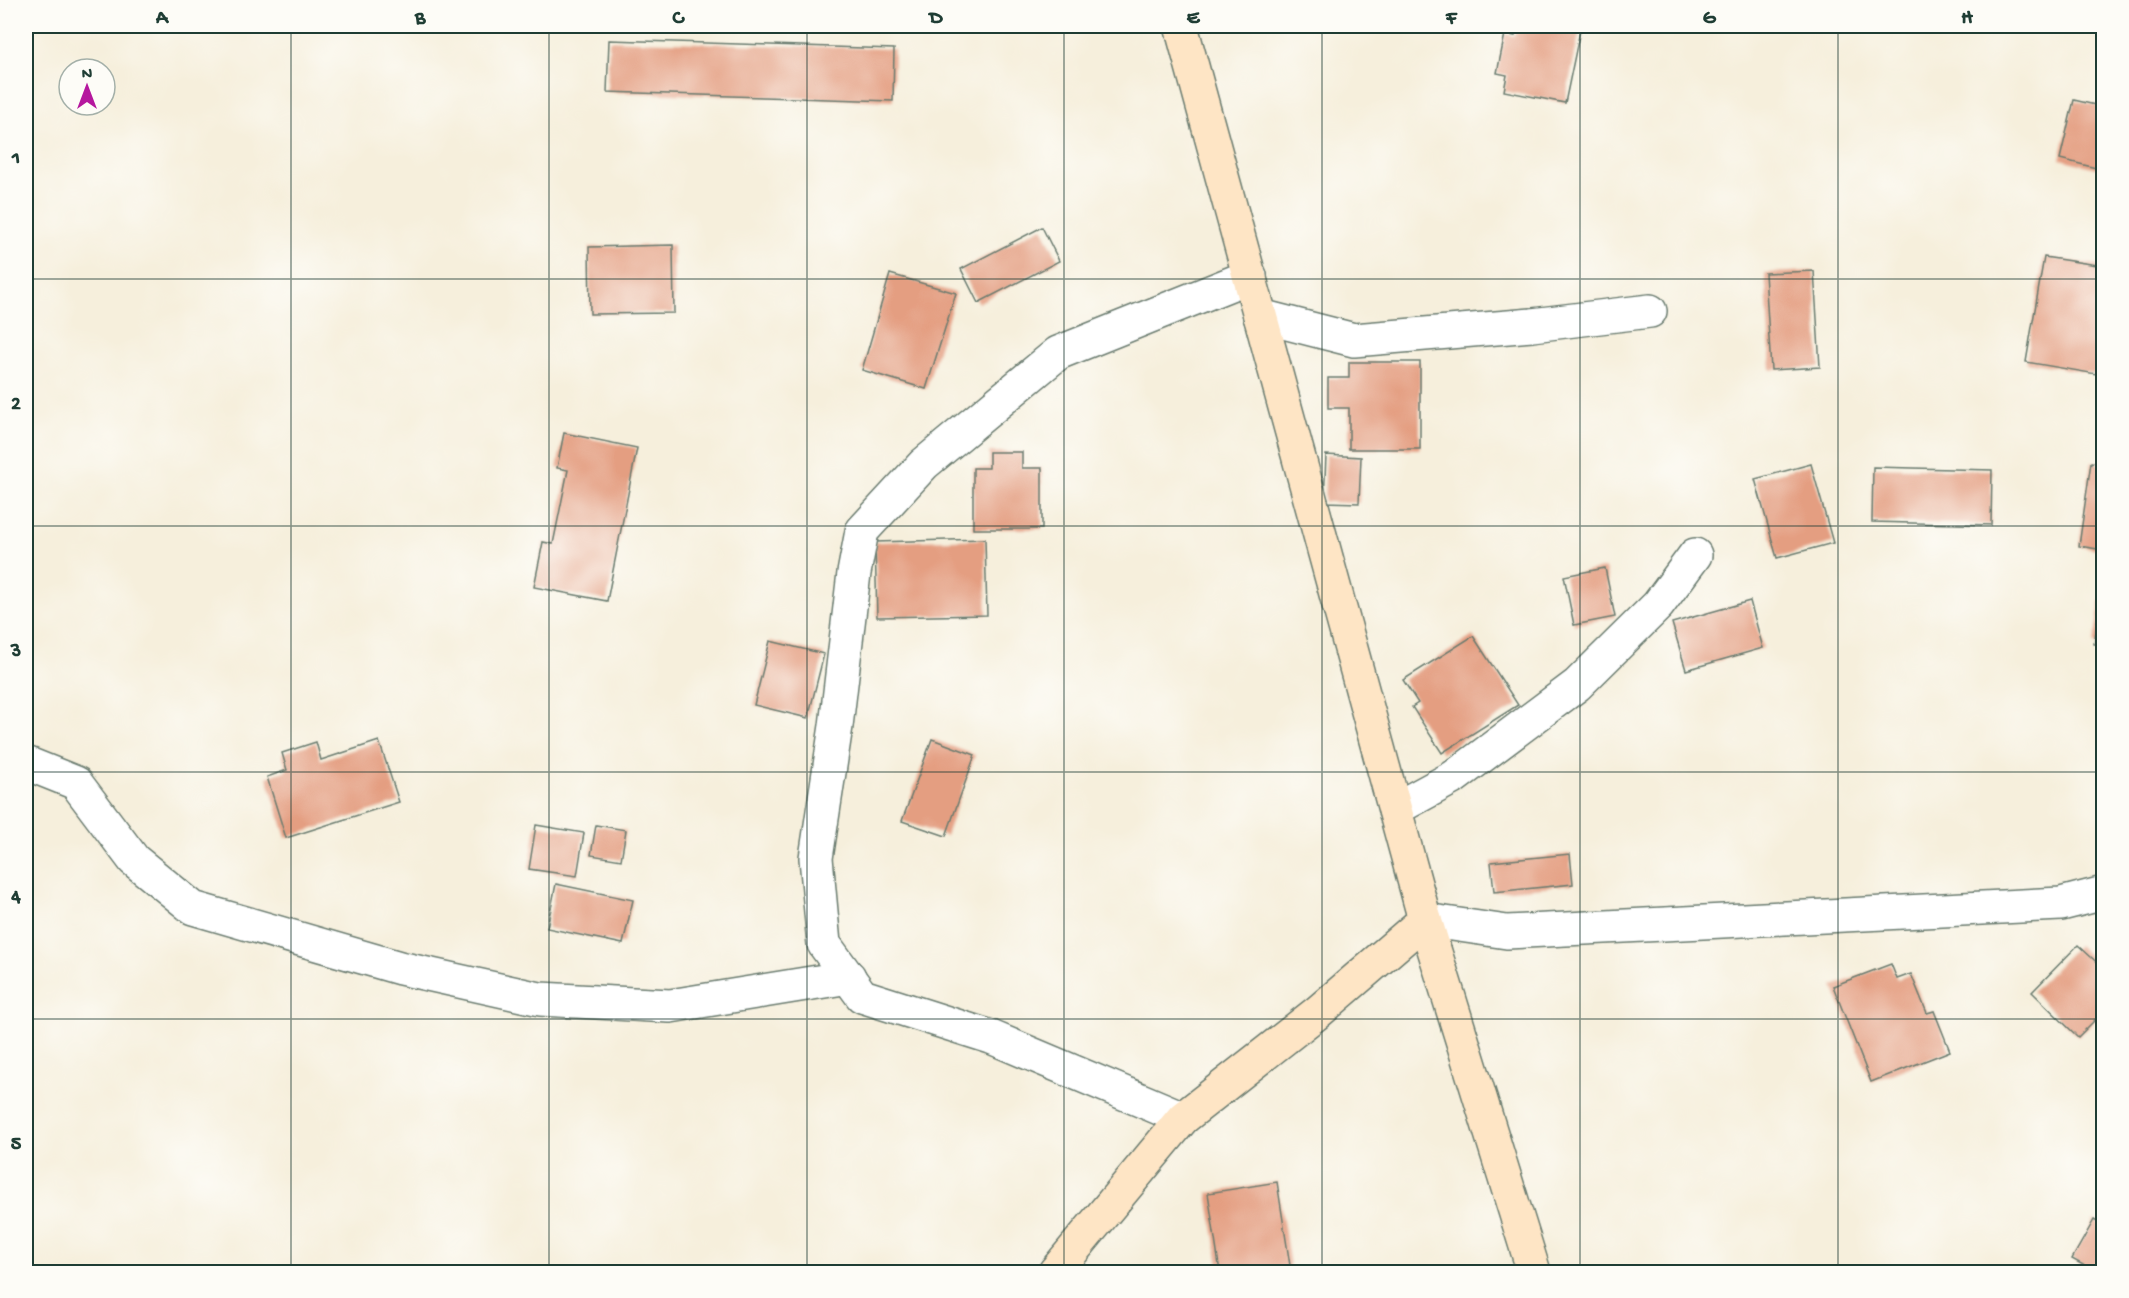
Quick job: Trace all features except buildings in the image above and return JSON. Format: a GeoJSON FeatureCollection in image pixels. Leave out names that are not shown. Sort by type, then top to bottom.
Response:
{"type":"FeatureCollection","features":[{"type":"Feature","properties":{"kind":"street"},"geometry":{"type":"LineString","coordinates":[[1181,26],[1425,920],[1534,1272]]}},
{"type":"Feature","properties":{"kind":"street"},"geometry":{"type":"LineString","coordinates":[[1183,1118],[991,1037],[862,996],[824,944],[816,858],[836,726],[854,573],[862,531],[924,464],[1058,353],[1250,276]]}},
{"type":"Feature","properties":{"kind":"street"},"geometry":{"type":"LineString","coordinates":[[1260,315],[1354,340],[1532,325],[1650,311]]}},
{"type":"Feature","properties":{"kind":"street"},"geometry":{"type":"LineString","coordinates":[[1395,809],[1454,777],[1576,685],[1658,605],[1695,555]]}},
{"type":"Feature","properties":{"kind":"street"},"geometry":{"type":"LineString","coordinates":[[26,763],[76,783],[134,860],[193,908],[400,968],[540,999],[670,1006],[849,977]]}},
{"type":"Feature","properties":{"kind":"street"},"geometry":{"type":"LineString","coordinates":[[1055,1272],[1183,1118],[1318,1012],[1425,920],[1507,932],[2061,904],[2103,894]]}}]}
